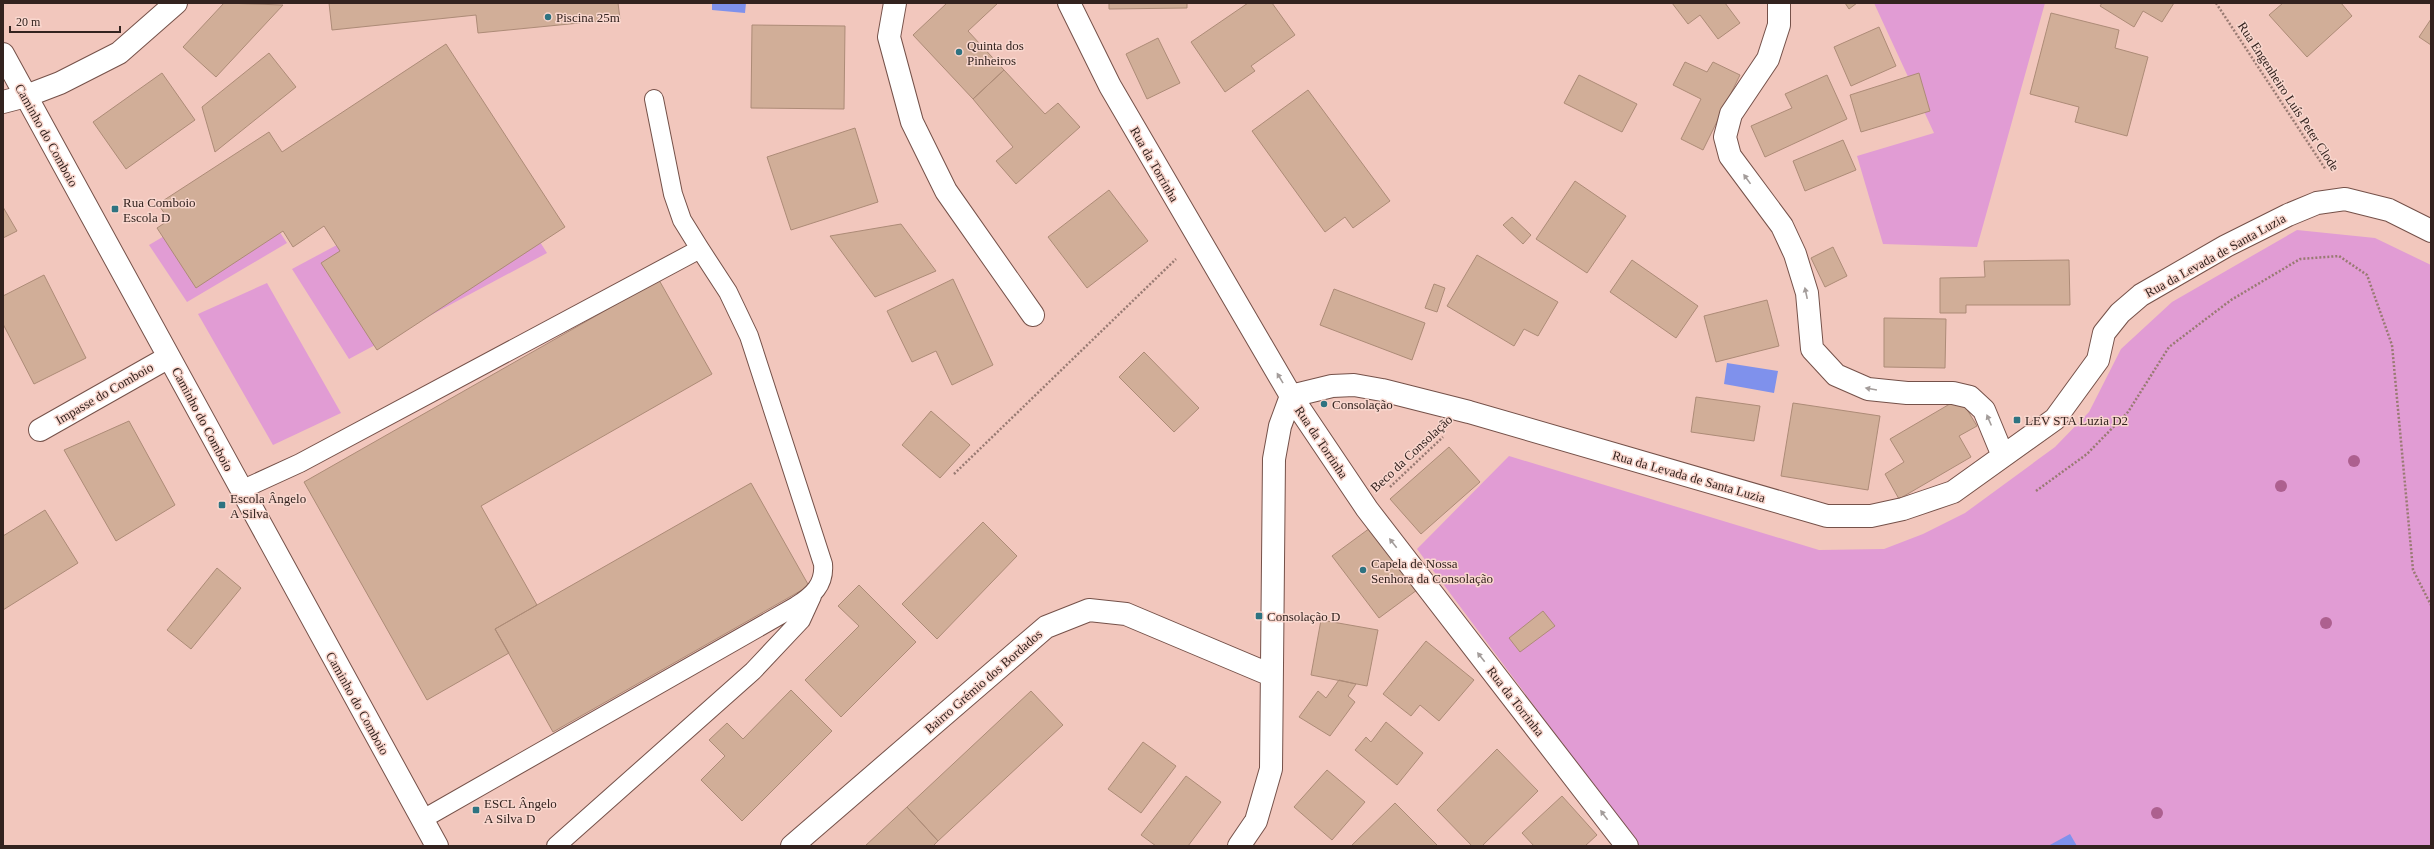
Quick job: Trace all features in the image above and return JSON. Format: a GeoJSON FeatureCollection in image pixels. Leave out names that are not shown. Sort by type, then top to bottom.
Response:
{"type":"FeatureCollection","features":[{"type":"Feature","properties":{"kind":"street"},"geometry":{"type":"LineString","coordinates":[[3,102],[26,96],[60,83],[119,53],[176,3]]}},
{"type":"Feature","properties":{"kind":"street"},"geometry":{"type":"LineString","coordinates":[[896,3],[889,37],[912,122],[946,191],[1033,315]]}},
{"type":"Feature","properties":{"kind":"street","name":"Rua da Torrinha"},"geometry":{"type":"LineString","coordinates":[[1069,3],[1110,86],[1291,396],[1367,509],[1627,846]]}},
{"type":"Feature","properties":{"kind":"street"},"geometry":{"type":"LineString","coordinates":[[1779,3],[1778,25],[1768,59],[1731,114],[1724,137],[1730,156],[1782,226],[1795,254],[1807,293],[1812,349],[1836,375],[1868,389],[1907,393],[1953,393],[1970,397],[1984,410],[2003,456]]}},
{"type":"Feature","properties":{"kind":"street","name":"Caminho do Comboio"},"geometry":{"type":"LineString","coordinates":[[3,54],[437,846]]}},
{"type":"Feature","properties":{"kind":"street","name":"Rua da Levada de Santa Luzia"},"geometry":{"type":"LineString","coordinates":[[1291,396],[1332,386],[1354,385],[1469,412],[1827,516],[1871,516],[1904,509],[1953,492],[2055,419],[2098,360],[2104,333],[2120,313],[2141,295],[2226,246],[2288,215],[2316,203],[2345,199],[2389,210],[2431,231]]}},
{"type":"Feature","properties":{"kind":"street","name":"Impasse do Comboio"},"geometry":{"type":"LineString","coordinates":[[40,430],[169,357]]}},
{"type":"Feature","properties":{"kind":"street"},"geometry":{"type":"LineString","coordinates":[[1239,846],[1256,820],[1271,769],[1274,459],[1280,426],[1291,396]]}},
{"type":"Feature","properties":{"kind":"street","name":"Bairro Grémio dos Bordados"},"geometry":{"type":"LineString","coordinates":[[792,846],[1046,627],[1089,610],[1126,614],[1271,675]]}},
{"type":"Feature","properties":{"kind":"lane"},"geometry":{"type":"LineString","coordinates":[[556,846],[753,671],[801,620],[812,596],[822,582],[824,573],[823,564],[752,344],[728,292],[682,220],[673,194],[654,99]]}},
{"type":"Feature","properties":{"kind":"lane"},"geometry":{"type":"LineString","coordinates":[[241,490],[300,463],[700,249]]}},
{"type":"Feature","properties":{"kind":"lane"},"geometry":{"type":"LineString","coordinates":[[422,819],[812,596]]}},
{"type":"Feature","properties":{"kind":"path","name":"Rua Engenheiro Luís Peter Clode"},"geometry":{"type":"LineString","coordinates":[[2216,3],[2345,199]]}},
{"type":"Feature","properties":{"kind":"path"},"geometry":{"type":"LineString","coordinates":[[954,474],[1198,238]]}},
{"type":"Feature","properties":{"kind":"path"},"geometry":{"type":"LineString","coordinates":[[2036,491],[2087,454],[2128,412],[2169,347],[2231,300],[2300,259],[2339,256],[2367,275],[2392,345],[2413,570],[2431,605]]}},
{"type":"Feature","properties":{"kind":"path","name":"Beco da Consolação"},"geometry":{"type":"LineString","coordinates":[[1367,509],[1469,412]]}},
{"type":"Feature","properties":{"kind":"shaded area"},"geometry":{"type":"Polygon","coordinates":[[[1874,3],[2045,3],[1977,247],[1883,244],[1857,156],[1934,133],[1874,3]]]}},
{"type":"Feature","properties":{"kind":"shaded area"},"geometry":{"type":"Polygon","coordinates":[[[490,163],[547,253],[349,359],[292,269],[490,163]]]}},
{"type":"Feature","properties":{"kind":"shaded area"},"geometry":{"type":"Polygon","coordinates":[[[249,186],[287,243],[187,302],[149,245],[249,186]]]}},
{"type":"Feature","properties":{"kind":"shaded area"},"geometry":{"type":"Polygon","coordinates":[[[2297,230],[2375,238],[2431,265],[2431,846],[1639,846],[1417,549],[1509,456],[1819,550],[1884,549],[1923,534],[1965,513],[2055,447],[2089,412],[2121,349],[2172,302],[2297,230]]]}},
{"type":"Feature","properties":{"kind":"shaded area"},"geometry":{"type":"Polygon","coordinates":[[[267,283],[341,413],[273,445],[198,314],[267,283]]]}},
{"type":"Feature","properties":{"kind":"water"},"geometry":{"type":"Polygon","coordinates":[[[712,3],[746,3],[745,13],[712,10],[712,3]]]}},
{"type":"Feature","properties":{"kind":"water"},"geometry":{"type":"Polygon","coordinates":[[[1727,363],[1778,371],[1774,393],[1724,384],[1727,363]]]}},
{"type":"Feature","properties":{"kind":"water"},"geometry":{"type":"Polygon","coordinates":[[[2070,834],[2077,846],[2048,846],[2070,834]]]}},
{"type":"Feature","properties":{"kind":"building"},"geometry":{"type":"Polygon","coordinates":[[[224,3],[283,5],[216,77],[183,47],[224,3]]]}},
{"type":"Feature","properties":{"kind":"building","name":"Piscina 25m"},"geometry":{"type":"Polygon","coordinates":[[[329,3],[618,3],[620,19],[478,33],[476,15],[332,30],[329,3]]]}},
{"type":"Feature","properties":{"kind":"building","name":"Quinta dos Pinheiros"},"geometry":{"type":"Polygon","coordinates":[[[947,3],[998,3],[968,31],[1004,70],[973,99],[913,35],[947,3]]]}},
{"type":"Feature","properties":{"kind":"building"},"geometry":{"type":"Polygon","coordinates":[[[1109,3],[1187,3],[1187,8],[1109,9],[1109,3]]]}},
{"type":"Feature","properties":{"kind":"building"},"geometry":{"type":"Polygon","coordinates":[[[1248,3],[1272,3],[1295,35],[1251,66],[1255,71],[1225,92],[1191,42],[1248,3]]]}},
{"type":"Feature","properties":{"kind":"building"},"geometry":{"type":"Polygon","coordinates":[[[1672,3],[1725,3],[1740,23],[1718,39],[1700,15],[1688,24],[1672,3]]]}},
{"type":"Feature","properties":{"kind":"building"},"geometry":{"type":"Polygon","coordinates":[[[1845,3],[1857,3],[1849,9],[1845,3]]]}},
{"type":"Feature","properties":{"kind":"building"},"geometry":{"type":"Polygon","coordinates":[[[2102,3],[2174,3],[2162,22],[2143,11],[2134,27],[2100,6],[2102,3]]]}},
{"type":"Feature","properties":{"kind":"building"},"geometry":{"type":"Polygon","coordinates":[[[2283,3],[2341,3],[2352,16],[2307,57],[2269,15],[2283,3]]]}},
{"type":"Feature","properties":{"kind":"building"},"geometry":{"type":"Polygon","coordinates":[[[2051,13],[2119,30],[2115,48],[2148,57],[2127,136],[2075,122],[2079,107],[2030,94],[2051,13]]]}},
{"type":"Feature","properties":{"kind":"building"},"geometry":{"type":"Polygon","coordinates":[[[2431,19],[2431,45],[2419,37],[2431,19]]]}},
{"type":"Feature","properties":{"kind":"building"},"geometry":{"type":"Polygon","coordinates":[[[752,25],[845,26],[844,109],[751,108],[752,25]]]}},
{"type":"Feature","properties":{"kind":"building"},"geometry":{"type":"Polygon","coordinates":[[[1879,27],[1896,66],[1851,86],[1834,47],[1879,27]]]}},
{"type":"Feature","properties":{"kind":"building"},"geometry":{"type":"Polygon","coordinates":[[[1158,38],[1180,83],[1147,99],[1126,54],[1158,38]]]}},
{"type":"Feature","properties":{"kind":"building"},"geometry":{"type":"Polygon","coordinates":[[[446,44],[565,227],[377,350],[321,263],[340,251],[324,226],[293,247],[283,231],[196,288],[157,228],[169,220],[158,204],[269,132],[282,152],[446,44]]]}},
{"type":"Feature","properties":{"kind":"building"},"geometry":{"type":"Polygon","coordinates":[[[269,53],[296,87],[215,152],[202,107],[269,53]]]}},
{"type":"Feature","properties":{"kind":"building"},"geometry":{"type":"Polygon","coordinates":[[[1685,62],[1707,72],[1713,62],[1740,75],[1703,150],[1681,139],[1701,99],[1673,85],[1685,62]]]}},
{"type":"Feature","properties":{"kind":"building"},"geometry":{"type":"Polygon","coordinates":[[[1004,70],[1045,114],[1058,103],[1080,127],[1016,184],[996,161],[1013,147],[973,99],[1004,70]]]}},
{"type":"Feature","properties":{"kind":"building"},"geometry":{"type":"Polygon","coordinates":[[[162,73],[195,120],[126,169],[93,122],[162,73]]]}},
{"type":"Feature","properties":{"kind":"building"},"geometry":{"type":"Polygon","coordinates":[[[1919,73],[1930,111],[1861,132],[1850,95],[1919,73]]]}},
{"type":"Feature","properties":{"kind":"building"},"geometry":{"type":"Polygon","coordinates":[[[1579,75],[1637,104],[1622,132],[1564,103],[1579,75]]]}},
{"type":"Feature","properties":{"kind":"building"},"geometry":{"type":"Polygon","coordinates":[[[1827,75],[1847,119],[1765,157],[1751,126],[1792,108],[1785,94],[1827,75]]]}},
{"type":"Feature","properties":{"kind":"building"},"geometry":{"type":"Polygon","coordinates":[[[1308,90],[1390,201],[1353,228],[1345,217],[1325,232],[1252,131],[1308,90]]]}},
{"type":"Feature","properties":{"kind":"building"},"geometry":{"type":"Polygon","coordinates":[[[855,128],[878,202],[791,230],[767,157],[855,128]]]}},
{"type":"Feature","properties":{"kind":"building"},"geometry":{"type":"Polygon","coordinates":[[[1843,140],[1856,170],[1805,191],[1793,161],[1843,140]]]}},
{"type":"Feature","properties":{"kind":"building"},"geometry":{"type":"Polygon","coordinates":[[[1575,181],[1626,216],[1587,273],[1536,239],[1575,181]]]}},
{"type":"Feature","properties":{"kind":"building"},"geometry":{"type":"Polygon","coordinates":[[[1109,190],[1148,241],[1087,288],[1048,237],[1109,190]]]}},
{"type":"Feature","properties":{"kind":"building"},"geometry":{"type":"Polygon","coordinates":[[[3,207],[17,231],[3,238],[3,207]]]}},
{"type":"Feature","properties":{"kind":"building"},"geometry":{"type":"Polygon","coordinates":[[[1512,217],[1531,235],[1523,244],[1503,225],[1512,217]]]}},
{"type":"Feature","properties":{"kind":"building"},"geometry":{"type":"Polygon","coordinates":[[[901,224],[936,271],[875,297],[830,236],[901,224]]]}},
{"type":"Feature","properties":{"kind":"building"},"geometry":{"type":"Polygon","coordinates":[[[1833,247],[1847,276],[1825,287],[1811,258],[1833,247]]]}},
{"type":"Feature","properties":{"kind":"building"},"geometry":{"type":"Polygon","coordinates":[[[1477,255],[1558,302],[1538,336],[1524,329],[1514,346],[1447,306],[1477,255]]]}},
{"type":"Feature","properties":{"kind":"building"},"geometry":{"type":"Polygon","coordinates":[[[1632,260],[1698,306],[1676,338],[1610,292],[1632,260]]]}},
{"type":"Feature","properties":{"kind":"building"},"geometry":{"type":"Polygon","coordinates":[[[2069,260],[2070,305],[1966,305],[1966,313],[1940,313],[1940,278],[1985,277],[1984,261],[2069,260]]]}},
{"type":"Feature","properties":{"kind":"building"},"geometry":{"type":"Polygon","coordinates":[[[44,275],[86,358],[34,384],[3,324],[3,296],[44,275]]]}},
{"type":"Feature","properties":{"kind":"building"},"geometry":{"type":"Polygon","coordinates":[[[953,279],[993,365],[952,385],[936,351],[912,362],[887,311],[953,279]]]}},
{"type":"Feature","properties":{"kind":"building"},"geometry":{"type":"Polygon","coordinates":[[[659,280],[712,374],[481,506],[537,605],[495,629],[509,653],[427,700],[304,482],[659,280]]]}},
{"type":"Feature","properties":{"kind":"building"},"geometry":{"type":"Polygon","coordinates":[[[1434,284],[1445,288],[1437,312],[1425,308],[1434,284]]]}},
{"type":"Feature","properties":{"kind":"building"},"geometry":{"type":"Polygon","coordinates":[[[1334,289],[1425,323],[1412,360],[1320,325],[1334,289]]]}},
{"type":"Feature","properties":{"kind":"building"},"geometry":{"type":"Polygon","coordinates":[[[1767,300],[1779,346],[1716,362],[1704,316],[1767,300]]]}},
{"type":"Feature","properties":{"kind":"building"},"geometry":{"type":"Polygon","coordinates":[[[1884,318],[1946,319],[1945,368],[1884,367],[1884,318]]]}},
{"type":"Feature","properties":{"kind":"building"},"geometry":{"type":"Polygon","coordinates":[[[1144,352],[1199,408],[1174,432],[1119,377],[1144,352]]]}},
{"type":"Feature","properties":{"kind":"building"},"geometry":{"type":"Polygon","coordinates":[[[1696,397],[1760,406],[1754,441],[1691,432],[1696,397]]]}},
{"type":"Feature","properties":{"kind":"building"},"geometry":{"type":"Polygon","coordinates":[[[1960,398],[1977,426],[1959,436],[1971,457],[1899,499],[1885,474],[1904,462],[1890,439],[1960,398]]]}},
{"type":"Feature","properties":{"kind":"building"},"geometry":{"type":"Polygon","coordinates":[[[1793,403],[1880,416],[1868,490],[1781,476],[1793,403]]]}},
{"type":"Feature","properties":{"kind":"building"},"geometry":{"type":"Polygon","coordinates":[[[931,411],[970,445],[940,478],[902,445],[931,411]]]}},
{"type":"Feature","properties":{"kind":"building"},"geometry":{"type":"Polygon","coordinates":[[[129,421],[175,505],[116,541],[64,450],[129,421]]]}},
{"type":"Feature","properties":{"kind":"building"},"geometry":{"type":"Polygon","coordinates":[[[1449,447],[1480,482],[1421,534],[1390,499],[1449,447]]]}},
{"type":"Feature","properties":{"kind":"building"},"geometry":{"type":"Polygon","coordinates":[[[751,483],[809,586],[553,732],[495,629],[751,483]]]}},
{"type":"Feature","properties":{"kind":"building"},"geometry":{"type":"Polygon","coordinates":[[[45,510],[78,563],[3,610],[3,536],[45,510]]]}},
{"type":"Feature","properties":{"kind":"building"},"geometry":{"type":"Polygon","coordinates":[[[983,522],[1017,556],[937,639],[902,604],[983,522]]]}},
{"type":"Feature","properties":{"kind":"building"},"geometry":{"type":"Polygon","coordinates":[[[1370,528],[1417,590],[1379,618],[1332,556],[1370,528]]]}},
{"type":"Feature","properties":{"kind":"building"},"geometry":{"type":"Polygon","coordinates":[[[217,568],[241,588],[191,649],[167,630],[217,568]]]}},
{"type":"Feature","properties":{"kind":"building"},"geometry":{"type":"Polygon","coordinates":[[[859,585],[916,642],[841,717],[805,680],[859,626],[838,606],[859,585]]]}},
{"type":"Feature","properties":{"kind":"building"},"geometry":{"type":"Polygon","coordinates":[[[1543,611],[1555,626],[1520,652],[1509,638],[1543,611]]]}},
{"type":"Feature","properties":{"kind":"building"},"geometry":{"type":"Polygon","coordinates":[[[1321,620],[1378,630],[1367,686],[1311,675],[1321,620]]]}},
{"type":"Feature","properties":{"kind":"building"},"geometry":{"type":"Polygon","coordinates":[[[1426,641],[1474,680],[1439,721],[1420,705],[1411,716],[1383,694],[1426,641]]]}},
{"type":"Feature","properties":{"kind":"building"},"geometry":{"type":"Polygon","coordinates":[[[1339,680],[1356,684],[1348,696],[1355,702],[1330,736],[1299,717],[1318,691],[1326,698],[1339,680]]]}},
{"type":"Feature","properties":{"kind":"building"},"geometry":{"type":"Polygon","coordinates":[[[791,690],[832,731],[742,821],[701,780],[725,756],[709,740],[727,723],[743,739],[791,690]]]}},
{"type":"Feature","properties":{"kind":"building"},"geometry":{"type":"Polygon","coordinates":[[[1031,691],[1063,725],[938,841],[907,807],[1031,691]]]}},
{"type":"Feature","properties":{"kind":"building"},"geometry":{"type":"Polygon","coordinates":[[[1386,722],[1423,753],[1397,785],[1355,750],[1366,737],[1371,742],[1386,722]]]}},
{"type":"Feature","properties":{"kind":"building"},"geometry":{"type":"Polygon","coordinates":[[[1143,742],[1176,766],[1141,813],[1108,789],[1143,742]]]}},
{"type":"Feature","properties":{"kind":"building"},"geometry":{"type":"Polygon","coordinates":[[[1497,749],[1538,791],[1482,846],[1472,846],[1437,810],[1497,749]]]}},
{"type":"Feature","properties":{"kind":"building"},"geometry":{"type":"Polygon","coordinates":[[[1327,770],[1365,802],[1332,840],[1294,807],[1327,770]]]}},
{"type":"Feature","properties":{"kind":"building"},"geometry":{"type":"Polygon","coordinates":[[[1186,776],[1221,802],[1188,846],[1156,846],[1141,835],[1186,776]]]}},
{"type":"Feature","properties":{"kind":"building"},"geometry":{"type":"Polygon","coordinates":[[[1562,796],[1597,835],[1585,846],[1534,846],[1522,833],[1562,796]]]}},
{"type":"Feature","properties":{"kind":"building"},"geometry":{"type":"Polygon","coordinates":[[[1395,803],[1438,846],[1351,846],[1395,803]]]}},
{"type":"Feature","properties":{"kind":"building"},"geometry":{"type":"Polygon","coordinates":[[[907,807],[938,841],[933,846],[865,846],[907,807]]]}},
{"type":"Feature","properties":{"kind":"place","name":"Piscina 25m"},"geometry":{"type":"Point","coordinates":[548,17]}},
{"type":"Feature","properties":{"kind":"place","name":"Quinta dos Pinheiros"},"geometry":{"type":"Point","coordinates":[959,52]}},
{"type":"Feature","properties":{"kind":"place","name":"Rua Comboio Escola D"},"geometry":{"type":"Point","coordinates":[115,209]}},
{"type":"Feature","properties":{"kind":"place","name":"Consolação"},"geometry":{"type":"Point","coordinates":[1324,404]}},
{"type":"Feature","properties":{"kind":"place","name":"LEV STA Luzia D2"},"geometry":{"type":"Point","coordinates":[2017,420]}},
{"type":"Feature","properties":{"kind":"place","name":"Escola Ângelo A Silva"},"geometry":{"type":"Point","coordinates":[222,505]}},
{"type":"Feature","properties":{"kind":"place","name":"Capela de Nossa Senhora da Consolação"},"geometry":{"type":"Point","coordinates":[1363,570]}},
{"type":"Feature","properties":{"kind":"place","name":"Consolação D"},"geometry":{"type":"Point","coordinates":[1259,616]}},
{"type":"Feature","properties":{"kind":"place","name":"ESCL Ângelo A Silva D"},"geometry":{"type":"Point","coordinates":[476,810]}}]}
